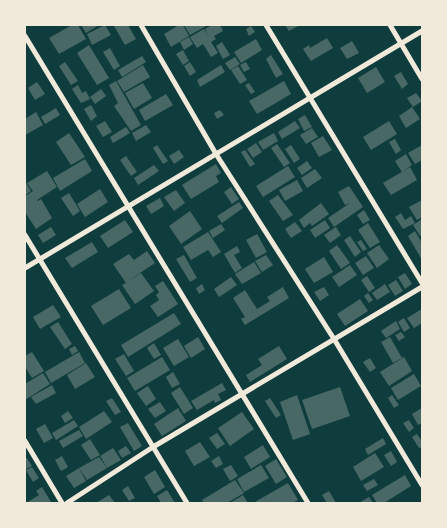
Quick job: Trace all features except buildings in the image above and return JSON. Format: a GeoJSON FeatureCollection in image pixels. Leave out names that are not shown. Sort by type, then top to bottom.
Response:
{"type":"FeatureCollection","features":[{"type":"Feature","properties":{"kind":"street"},"geometry":{"type":"LineString","coordinates":[[141,25],[216,154],[334,339],[422,485]]}},
{"type":"Feature","properties":{"kind":"street"},"geometry":{"type":"LineString","coordinates":[[266,25],[422,283]]}},
{"type":"Feature","properties":{"kind":"street"},"geometry":{"type":"LineString","coordinates":[[390,25],[422,79]]}},
{"type":"Feature","properties":{"kind":"street"},"geometry":{"type":"LineString","coordinates":[[25,268],[422,32]]}},
{"type":"Feature","properties":{"kind":"street"},"geometry":{"type":"LineString","coordinates":[[25,36],[308,503]]}},
{"type":"Feature","properties":{"kind":"street"},"geometry":{"type":"LineString","coordinates":[[25,235],[187,503]]}},
{"type":"Feature","properties":{"kind":"street"},"geometry":{"type":"LineString","coordinates":[[67,503],[154,447],[422,287]]}},
{"type":"Feature","properties":{"kind":"street"},"geometry":{"type":"LineString","coordinates":[[25,441],[62,503]]}}]}
